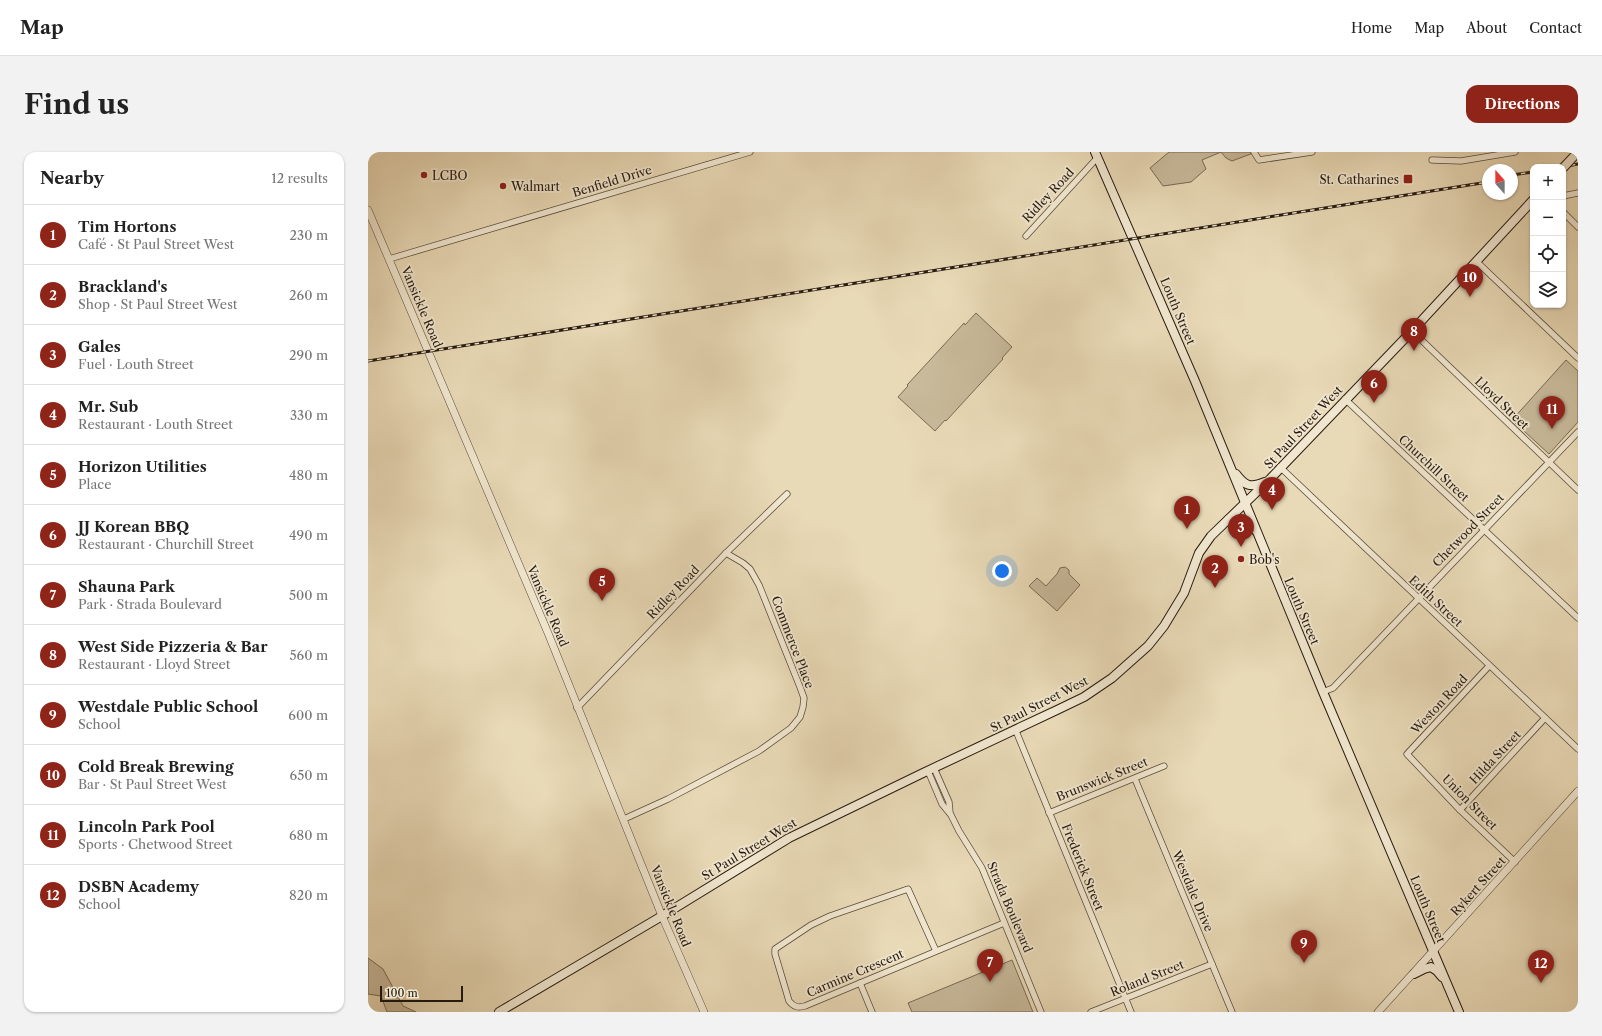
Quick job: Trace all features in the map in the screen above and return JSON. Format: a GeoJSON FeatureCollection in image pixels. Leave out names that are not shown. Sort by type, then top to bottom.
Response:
{"type":"FeatureCollection","features":[{"type":"Feature","properties":{"kind":"main road"},"geometry":{"type":"LineString","coordinates":[[1566,165],[1578,152]]}},
{"type":"Feature","properties":{"kind":"main road","name":"Louth Street"},"geometry":{"type":"LineString","coordinates":[[1099,154],[1175,334],[1255,530],[1459,1012]]}},
{"type":"Feature","properties":{"kind":"main road","name":"St Paul Street West"},"geometry":{"type":"LineString","coordinates":[[499,1012],[662,916],[789,838],[931,769],[1016,731],[1084,697],[1112,678],[1148,646],[1164,626],[1184,593],[1199,553],[1211,536],[1270,479],[1412,331],[1530,203]]}},
{"type":"Feature","properties":{"kind":"main road"},"geometry":{"type":"LineString","coordinates":[[1228,462],[1242,482],[1246,484],[1257,485],[1270,479]]}},
{"type":"Feature","properties":{"kind":"main road"},"geometry":{"type":"LineString","coordinates":[[1229,519],[1240,520],[1255,530]]}},
{"type":"Feature","properties":{"kind":"main road"},"geometry":{"type":"LineString","coordinates":[[1414,974],[1424,969],[1433,968],[1450,989]]}},
{"type":"Feature","properties":{"kind":"street","name":"Benfield Drive"},"geometry":{"type":"LineString","coordinates":[[389,259],[750,152]]}},
{"type":"Feature","properties":{"kind":"street"},"geometry":{"type":"LineString","coordinates":[[1254,152],[1259,160],[1312,152]]}},
{"type":"Feature","properties":{"kind":"street"},"geometry":{"type":"LineString","coordinates":[[1432,160],[1461,161],[1515,152]]}},
{"type":"Feature","properties":{"kind":"street","name":"Ridley Road"},"geometry":{"type":"LineString","coordinates":[[1026,236],[1099,154]]}},
{"type":"Feature","properties":{"kind":"street"},"geometry":{"type":"LineString","coordinates":[[1566,195],[1578,193]]}},
{"type":"Feature","properties":{"kind":"street","name":"Vansickle Road"},"geometry":{"type":"LineString","coordinates":[[368,210],[548,633],[662,916],[704,1012]]}},
{"type":"Feature","properties":{"kind":"street"},"geometry":{"type":"LineString","coordinates":[[1566,215],[1578,227]]}},
{"type":"Feature","properties":{"kind":"street"},"geometry":{"type":"LineString","coordinates":[[1477,262],[1578,358]]}},
{"type":"Feature","properties":{"kind":"street","name":"Lloyd Street"},"geometry":{"type":"LineString","coordinates":[[1412,331],[1578,490]]}},
{"type":"Feature","properties":{"kind":"street","name":"Churchill Street"},"geometry":{"type":"LineString","coordinates":[[1346,399],[1578,618]]}},
{"type":"Feature","properties":{"kind":"street","name":"Chetwood Street"},"geometry":{"type":"LineString","coordinates":[[1323,692],[1333,688],[1578,432]]}},
{"type":"Feature","properties":{"kind":"street","name":"Edith Street"},"geometry":{"type":"LineString","coordinates":[[1280,467],[1578,749]]}},
{"type":"Feature","properties":{"kind":"street","name":"Ridley Road"},"geometry":{"type":"LineString","coordinates":[[577,708],[726,553],[787,494]]}},
{"type":"Feature","properties":{"kind":"street","name":"Commerce Place"},"geometry":{"type":"LineString","coordinates":[[624,819],[668,800],[759,751],[791,728],[800,717],[804,698],[759,585],[750,569],[726,553]]}},
{"type":"Feature","properties":{"kind":"street","name":"Weston Road"},"geometry":{"type":"LineString","coordinates":[[1410,757],[1407,754],[1490,666]]}},
{"type":"Feature","properties":{"kind":"street","name":"Hilda Street"},"geometry":{"type":"LineString","coordinates":[[1460,810],[1545,718]]}},
{"type":"Feature","properties":{"kind":"street","name":"Frederick Street"},"geometry":{"type":"LineString","coordinates":[[1016,731],[1131,1012]]}},
{"type":"Feature","properties":{"kind":"street","name":"Union Street"},"geometry":{"type":"LineString","coordinates":[[1410,757],[1460,810],[1515,862]]}},
{"type":"Feature","properties":{"kind":"street","name":"Brunswick Street"},"geometry":{"type":"LineString","coordinates":[[1049,813],[1164,766]]}},
{"type":"Feature","properties":{"kind":"street","name":"Strada Boulevard"},"geometry":{"type":"LineString","coordinates":[[931,769],[942,804],[951,815],[961,835],[978,860],[1041,1012]]}},
{"type":"Feature","properties":{"kind":"street","name":"Westdale Drive"},"geometry":{"type":"LineString","coordinates":[[1134,779],[1232,1012]]}},
{"type":"Feature","properties":{"kind":"street","name":"Rykert Street"},"geometry":{"type":"LineString","coordinates":[[1378,1012],[1578,791]]}},
{"type":"Feature","properties":{"kind":"street","name":"Carmine Crescent"},"geometry":{"type":"LineString","coordinates":[[936,951],[908,889],[830,916],[811,925],[775,949],[775,954],[789,1001],[793,1006],[799,1007],[805,1006],[1004,923]]}},
{"type":"Feature","properties":{"kind":"street","name":"Roland Street"},"geometry":{"type":"LineString","coordinates":[[1091,1012],[1212,964]]}},
{"type":"Feature","properties":{"kind":"street"},"geometry":{"type":"LineString","coordinates":[[860,983],[872,1012]]}},
{"type":"Feature","properties":{"kind":"shaded area"},"geometry":{"type":"Polygon","coordinates":[[[1169,152],[1221,152],[1202,160],[1206,169],[1191,182],[1163,186],[1150,168],[1169,152]]]}},
{"type":"Feature","properties":{"kind":"shaded area"},"geometry":{"type":"Polygon","coordinates":[[[1221,152],[1256,152],[1232,161],[1226,158],[1221,152]]]}},
{"type":"Feature","properties":{"kind":"shaded area"},"geometry":{"type":"Polygon","coordinates":[[[976,313],[1012,347],[1002,358],[1003,359],[935,431],[898,397],[908,386],[907,385],[964,323],[965,325],[976,313]]]}},
{"type":"Feature","properties":{"kind":"shaded area"},"geometry":{"type":"Polygon","coordinates":[[[1566,360],[1578,371],[1578,422],[1549,454],[1512,420],[1566,360]]]}},
{"type":"Feature","properties":{"kind":"shaded area"},"geometry":{"type":"Polygon","coordinates":[[[1065,567],[1069,570],[1069,574],[1080,585],[1057,611],[1029,586],[1037,578],[1046,586],[1057,574],[1060,568],[1065,567]]]}},
{"type":"Feature","properties":{"kind":"shaded area"},"geometry":{"type":"Polygon","coordinates":[[[368,958],[383,969],[403,1006],[416,1012],[387,1012],[381,996],[368,994],[368,958]]]}},
{"type":"Feature","properties":{"kind":"shaded area"},"geometry":{"type":"Polygon","coordinates":[[[1012,960],[1033,1012],[912,1012],[908,1003],[1012,960]]]}},
{"type":"Feature","properties":{"kind":"railway"},"geometry":{"type":"LineString","coordinates":[[1566,166],[1578,164]]}},
{"type":"Feature","properties":{"kind":"railway"},"geometry":{"type":"LineString","coordinates":[[1518,174],[1530,172]]}},
{"type":"Feature","properties":{"kind":"railway"},"geometry":{"type":"LineString","coordinates":[[368,361],[1482,183]]}},
{"type":"Feature","properties":{"kind":"place","name":"LCBO"},"geometry":{"type":"Point","coordinates":[424,175]}},
{"type":"Feature","properties":{"kind":"place","name":"St. Catharines"},"geometry":{"type":"Point","coordinates":[1408,179]}},
{"type":"Feature","properties":{"kind":"place","name":"Walmart"},"geometry":{"type":"Point","coordinates":[503,186]}},
{"type":"Feature","properties":{"kind":"place","name":"Cold Break Brewing"},"geometry":{"type":"Point","coordinates":[1470,297]}},
{"type":"Feature","properties":{"kind":"place","name":"West Side Pizzeria & Bar"},"geometry":{"type":"Point","coordinates":[1414,351]}},
{"type":"Feature","properties":{"kind":"place","name":"JJ Korean BBQ"},"geometry":{"type":"Point","coordinates":[1374,403]}},
{"type":"Feature","properties":{"kind":"place","name":"Lincoln Park Pool"},"geometry":{"type":"Point","coordinates":[1552,429]}},
{"type":"Feature","properties":{"kind":"place","name":"Mr. Sub"},"geometry":{"type":"Point","coordinates":[1272,510]}},
{"type":"Feature","properties":{"kind":"place","name":"Tim Hortons"},"geometry":{"type":"Point","coordinates":[1187,529]}},
{"type":"Feature","properties":{"kind":"place","name":"Gales"},"geometry":{"type":"Point","coordinates":[1241,547]}},
{"type":"Feature","properties":{"kind":"place","name":"Bob's"},"geometry":{"type":"Point","coordinates":[1241,559]}},
{"type":"Feature","properties":{"kind":"place","name":"Brackland's"},"geometry":{"type":"Point","coordinates":[1215,588]}},
{"type":"Feature","properties":{"kind":"place","name":"Horizon Utilities"},"geometry":{"type":"Point","coordinates":[602,601]}},
{"type":"Feature","properties":{"kind":"place","name":"Westdale Public School"},"geometry":{"type":"Point","coordinates":[1304,963]}},
{"type":"Feature","properties":{"kind":"place","name":"Shauna Park"},"geometry":{"type":"Point","coordinates":[990,982]}},
{"type":"Feature","properties":{"kind":"place","name":"DSBN Academy"},"geometry":{"type":"Point","coordinates":[1541,983]}}]}
